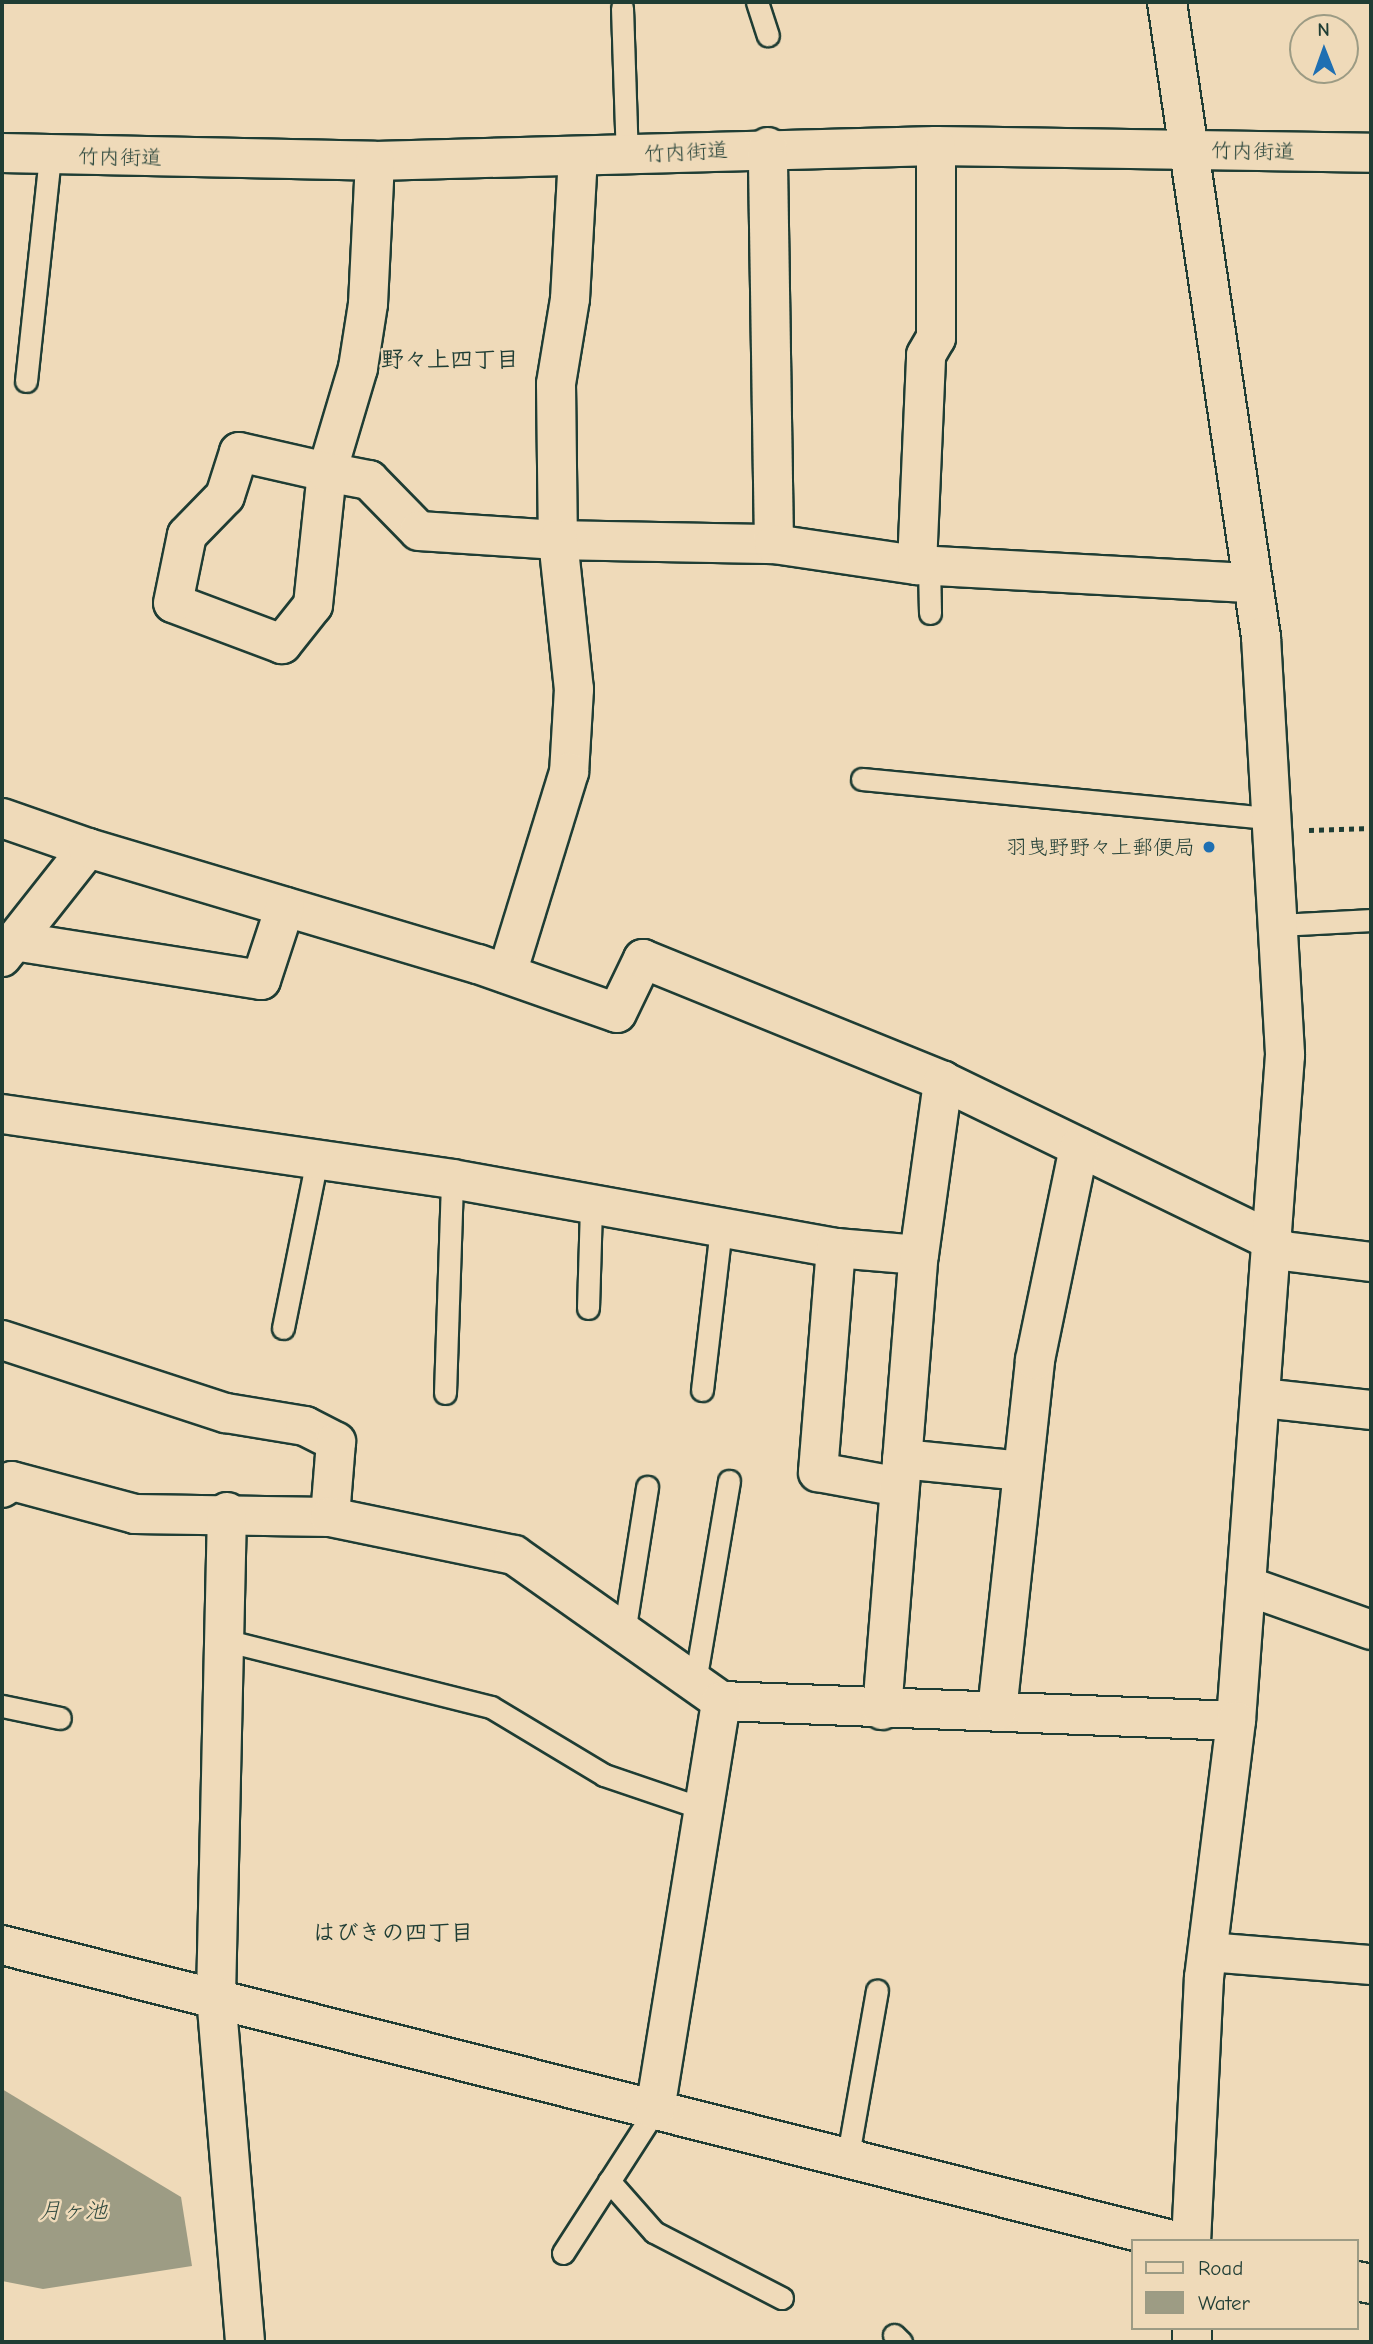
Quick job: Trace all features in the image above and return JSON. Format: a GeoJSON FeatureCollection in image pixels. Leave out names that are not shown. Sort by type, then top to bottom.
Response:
{"type":"FeatureCollection","features":[{"type":"Feature","properties":{"kind":"street"},"geometry":{"type":"LineString","coordinates":[[1167,2],[1186,150],[1253,583],[1276,825],[1285,1055],[1275,1246],[1236,1721],[1208,1952],[1191,2239]]}},
{"type":"Feature","properties":{"kind":"street"},"geometry":{"type":"LineString","coordinates":[[923,565],[926,355],[936,338],[936,146]]}},
{"type":"Feature","properties":{"kind":"street","name":"竹内街道"},"geometry":{"type":"LineString","coordinates":[[2,153],[50,157],[375,160],[627,156],[768,147],[936,146],[1371,153]]}},
{"type":"Feature","properties":{"kind":"street"},"geometry":{"type":"LineString","coordinates":[[768,147],[774,544]]}},
{"type":"Feature","properties":{"kind":"street"},"geometry":{"type":"LineString","coordinates":[[507,974],[569,772],[575,689],[558,540],[556,384],[570,299],[578,156]]}},
{"type":"Feature","properties":{"kind":"street"},"geometry":{"type":"LineString","coordinates":[[375,160],[366,317],[327,471],[313,605],[282,644],[173,603],[187,535],[225,496],[239,452],[327,471],[369,480],[419,531],[558,540],[774,544],[923,565],[1253,583]]}},
{"type":"Feature","properties":{"kind":"street"},"geometry":{"type":"LineString","coordinates":[[2,818],[88,848],[507,974],[617,1013],[643,959],[943,1081],[1275,1246],[1371,1262]]}},
{"type":"Feature","properties":{"kind":"street"},"geometry":{"type":"LineString","coordinates":[[8,949],[88,848]]}},
{"type":"Feature","properties":{"kind":"street"},"geometry":{"type":"LineString","coordinates":[[8,949],[261,980],[285,907]]}},
{"type":"Feature","properties":{"kind":"street"},"geometry":{"type":"LineString","coordinates":[[882,1710],[919,1255],[943,1081]]}},
{"type":"Feature","properties":{"kind":"street"},"geometry":{"type":"LineString","coordinates":[[2,1114],[452,1179],[836,1248],[919,1255]]}},
{"type":"Feature","properties":{"kind":"street"},"geometry":{"type":"LineString","coordinates":[[997,1711],[1035,1360],[1079,1147]]}},
{"type":"Feature","properties":{"kind":"street"},"geometry":{"type":"LineString","coordinates":[[836,1248],[818,1472],[1022,1471]]}},
{"type":"Feature","properties":{"kind":"street"},"geometry":{"type":"LineString","coordinates":[[2,1340],[226,1413],[305,1426],[336,1442],[330,1517]]}},
{"type":"Feature","properties":{"kind":"street"},"geometry":{"type":"LineString","coordinates":[[1262,1398],[1371,1410]]}},
{"type":"Feature","properties":{"kind":"street"},"geometry":{"type":"LineString","coordinates":[[2,1488],[12,1481],[135,1514],[227,1512],[330,1517],[514,1555],[708,1691],[882,1710],[997,1711],[1236,1721]]}},
{"type":"Feature","properties":{"kind":"street"},"geometry":{"type":"LineString","coordinates":[[227,1512],[216,1996],[245,2342]]}},
{"type":"Feature","properties":{"kind":"street"},"geometry":{"type":"LineString","coordinates":[[1247,1586],[1371,1630]]}},
{"type":"Feature","properties":{"kind":"street"},"geometry":{"type":"LineString","coordinates":[[655,2110],[704,1809],[708,1691]]}},
{"type":"Feature","properties":{"kind":"street"},"geometry":{"type":"LineString","coordinates":[[2,1945],[216,1996],[655,2110],[848,2155],[1167,2239]]}},
{"type":"Feature","properties":{"kind":"street"},"geometry":{"type":"LineString","coordinates":[[1208,1952],[1371,1965]]}},
{"type":"Feature","properties":{"kind":"lane"},"geometry":{"type":"LineString","coordinates":[[757,2],[768,34]]}},
{"type":"Feature","properties":{"kind":"lane"},"geometry":{"type":"LineString","coordinates":[[622,8],[627,156]]}},
{"type":"Feature","properties":{"kind":"lane"},"geometry":{"type":"LineString","coordinates":[[26,381],[50,157]]}},
{"type":"Feature","properties":{"kind":"lane"},"geometry":{"type":"LineString","coordinates":[[923,565],[930,613]]}},
{"type":"Feature","properties":{"kind":"lane"},"geometry":{"type":"LineString","coordinates":[[862,779],[1276,825]]}},
{"type":"Feature","properties":{"kind":"lane"},"geometry":{"type":"LineString","coordinates":[[1280,925],[1371,920]]}},
{"type":"Feature","properties":{"kind":"lane"},"geometry":{"type":"LineString","coordinates":[[283,1328],[317,1159]]}},
{"type":"Feature","properties":{"kind":"lane"},"geometry":{"type":"LineString","coordinates":[[445,1393],[452,1179]]}},
{"type":"Feature","properties":{"kind":"lane"},"geometry":{"type":"LineString","coordinates":[[588,1308],[591,1206]]}},
{"type":"Feature","properties":{"kind":"lane"},"geometry":{"type":"LineString","coordinates":[[702,1390],[721,1228]]}},
{"type":"Feature","properties":{"kind":"lane"},"geometry":{"type":"LineString","coordinates":[[708,1691],[729,1481]]}},
{"type":"Feature","properties":{"kind":"lane"},"geometry":{"type":"LineString","coordinates":[[624,1633],[647,1487]]}},
{"type":"Feature","properties":{"kind":"lane"},"geometry":{"type":"LineString","coordinates":[[224,1640],[491,1707],[604,1775],[704,1809]]}},
{"type":"Feature","properties":{"kind":"lane"},"geometry":{"type":"LineString","coordinates":[[2,1706],[60,1718]]}},
{"type":"Feature","properties":{"kind":"lane"},"geometry":{"type":"LineString","coordinates":[[848,2155],[877,1991]]}},
{"type":"Feature","properties":{"kind":"lane"},"geometry":{"type":"LineString","coordinates":[[563,2253],[655,2110]]}},
{"type":"Feature","properties":{"kind":"lane"},"geometry":{"type":"LineString","coordinates":[[610,2181],[654,2232],[782,2298]]}},
{"type":"Feature","properties":{"kind":"path"},"geometry":{"type":"LineString","coordinates":[[1276,825],[1371,828]]}},
{"type":"Feature","properties":{"kind":"water","name":"月ヶ池"},"geometry":{"type":"Polygon","coordinates":[[[2,2089],[181,2197],[192,2266],[43,2289],[2,2281],[2,2089]]]}},
{"type":"Feature","properties":{"kind":"place","name":"羽曳野野々上郵便局"},"geometry":{"type":"Point","coordinates":[1209,847]}},
{"type":"Feature","properties":{"kind":"district","name":"野々上四丁目"},"geometry":{"type":"Point","coordinates":[450,360]}},
{"type":"Feature","properties":{"kind":"district","name":"はびきの四丁目"},"geometry":{"type":"Point","coordinates":[393,1933]}}]}
